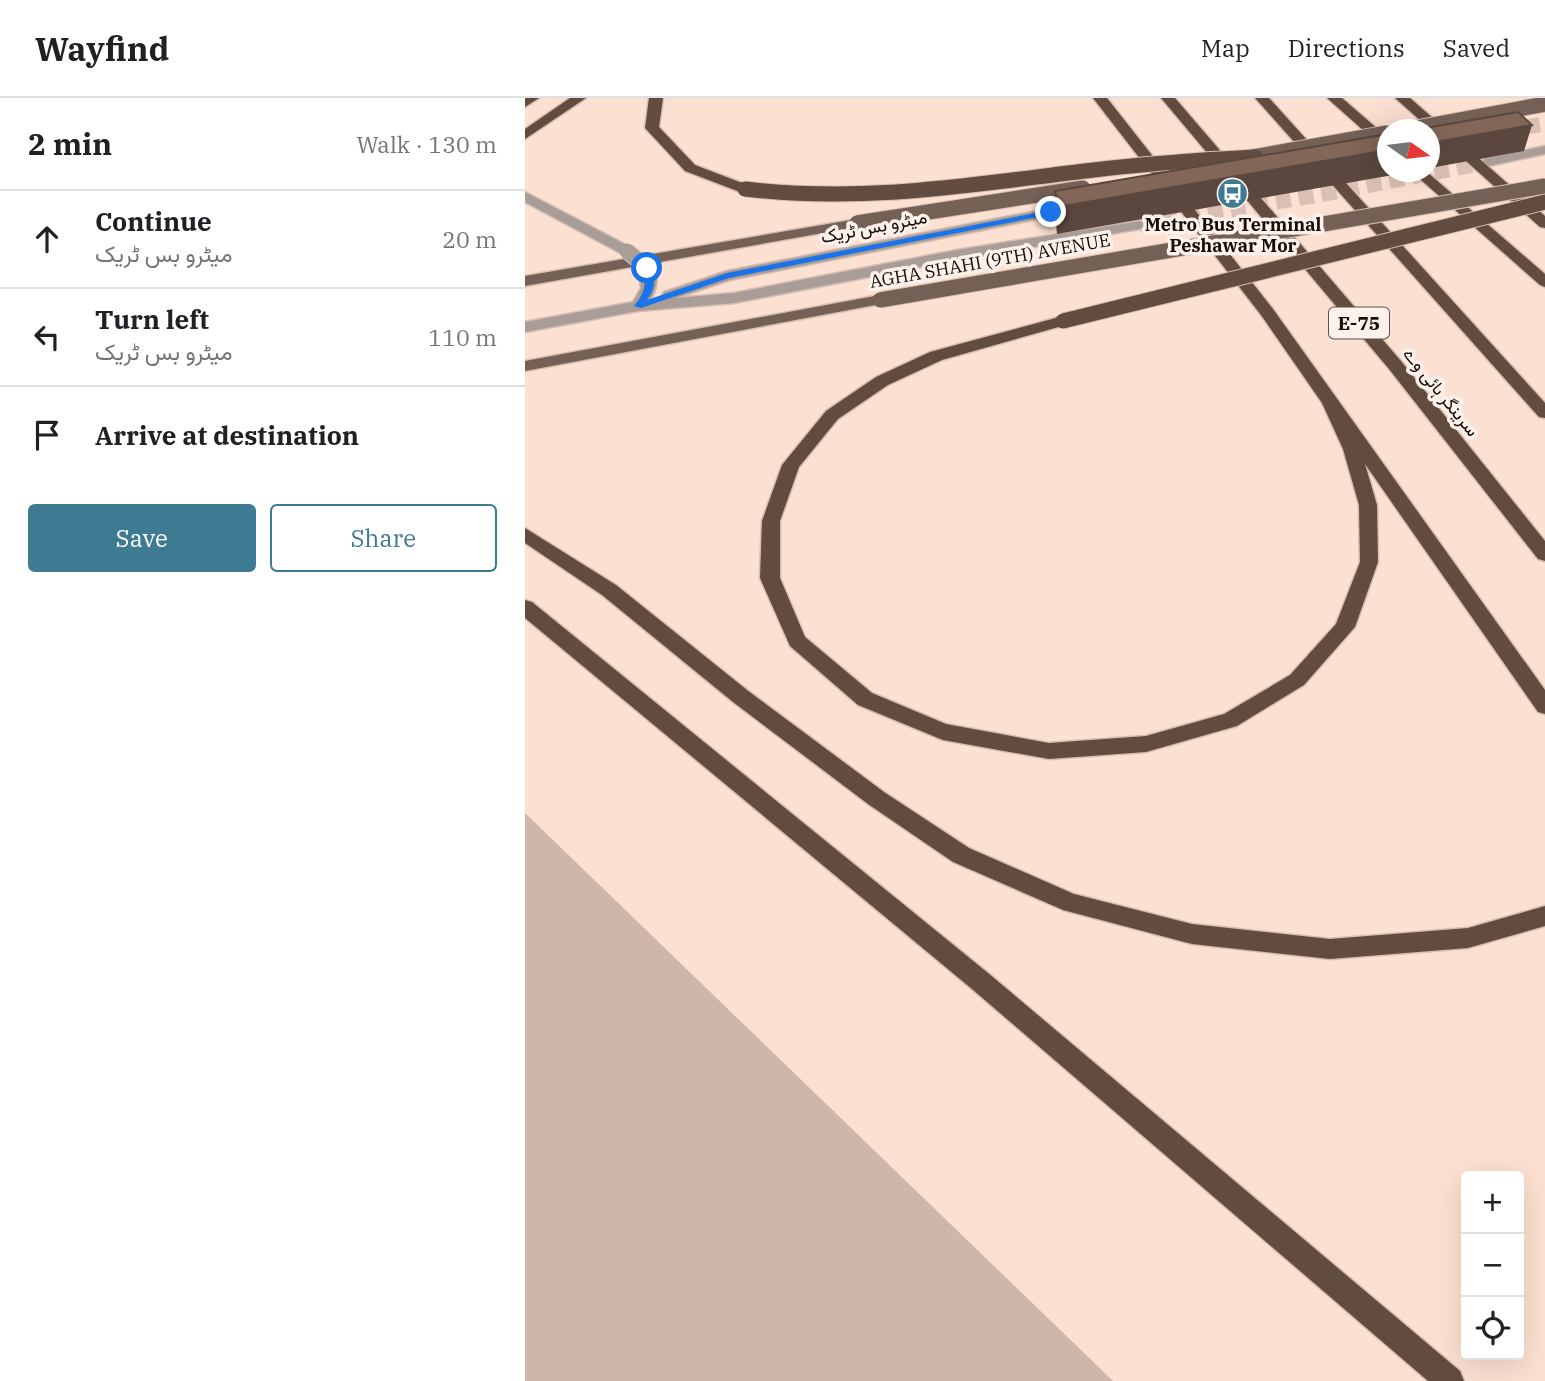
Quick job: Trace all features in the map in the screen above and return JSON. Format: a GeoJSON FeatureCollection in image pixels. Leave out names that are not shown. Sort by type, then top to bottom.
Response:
{"type":"FeatureCollection","features":[{"type":"Feature","properties":{"kind":"highway"},"geometry":{"type":"LineString","coordinates":[[525,103],[532,98]]}},
{"type":"Feature","properties":{"kind":"highway"},"geometry":{"type":"LineString","coordinates":[[525,135],[579,98]]}},
{"type":"Feature","properties":{"kind":"highway"},"geometry":{"type":"LineString","coordinates":[[656,98],[652,128],[690,168],[745,189],[781,195],[832,197],[918,194],[1160,161],[1255,157]]}},
{"type":"Feature","properties":{"kind":"highway"},"geometry":{"type":"LineString","coordinates":[[1100,98],[1267,312],[1545,706]]}},
{"type":"Feature","properties":{"kind":"highway","name":"سرینگر ہائی وے"},"geometry":{"type":"LineString","coordinates":[[1168,98],[1395,365],[1545,554]]}},
{"type":"Feature","properties":{"kind":"highway"},"geometry":{"type":"LineString","coordinates":[[1262,98],[1545,413]]}},
{"type":"Feature","properties":{"kind":"highway"},"geometry":{"type":"LineString","coordinates":[[1334,98],[1377,135]]}},
{"type":"Feature","properties":{"kind":"highway"},"geometry":{"type":"LineString","coordinates":[[1402,98],[1545,224]]}},
{"type":"Feature","properties":{"kind":"highway"},"geometry":{"type":"LineString","coordinates":[[1430,182],[1545,282]]}},
{"type":"Feature","properties":{"kind":"highway"},"geometry":{"type":"LineString","coordinates":[[1330,401],[1352,449],[1368,505],[1369,562],[1345,627],[1297,680],[1230,720],[1146,744],[1049,751],[943,732],[865,699],[797,641],[770,578],[771,521],[791,465],[832,415],[882,381],[936,356],[1063,321],[1545,202]]}},
{"type":"Feature","properties":{"kind":"highway"},"geometry":{"type":"LineString","coordinates":[[525,534],[609,590],[740,696],[876,798],[961,855],[1071,903],[1192,934],[1330,949],[1468,938],[1545,916]]}},
{"type":"Feature","properties":{"kind":"highway"},"geometry":{"type":"LineString","coordinates":[[525,607],[980,981],[1450,1381]]}},
{"type":"Feature","properties":{"kind":"main road"},"geometry":{"type":"LineString","coordinates":[[1440,124],[1545,104]]}},
{"type":"Feature","properties":{"kind":"main road"},"geometry":{"type":"LineString","coordinates":[[525,281],[857,223],[1102,185],[1377,135]]}},
{"type":"Feature","properties":{"kind":"main road","name":"AGHA SHAHI (9TH) AVENUE"},"geometry":{"type":"LineString","coordinates":[[525,366],[880,300],[1545,186]]}},
{"type":"Feature","properties":{"kind":"lane"},"geometry":{"type":"LineString","coordinates":[[1489,162],[1545,150]]}},
{"type":"Feature","properties":{"kind":"lane"},"geometry":{"type":"LineString","coordinates":[[525,196],[628,251],[647,268],[650,291],[638,306]]}},
{"type":"Feature","properties":{"kind":"lane","name":"میٹرو بس ٹریک"},"geometry":{"type":"LineString","coordinates":[[638,306],[727,276],[1097,204]]}},
{"type":"Feature","properties":{"kind":"lane","name":"میٹرو بس ٹریک"},"geometry":{"type":"LineString","coordinates":[[525,327],[638,306],[734,298],[957,255],[1140,225]]}},
{"type":"Feature","properties":{"kind":"shaded area"},"geometry":{"type":"Polygon","coordinates":[[[525,813],[1113,1381],[525,1381],[525,813]]]}},
{"type":"Feature","properties":{"kind":"building"},"geometry":{"type":"Polygon","coordinates":[[[1518,112],[1532,125],[1440,141],[1440,126],[1518,112]]]}},
{"type":"Feature","properties":{"kind":"building"},"geometry":{"type":"Polygon","coordinates":[[[1377,136],[1377,152],[1058,207],[1055,191],[1377,136]]]}},
{"type":"Feature","properties":{"kind":"tunnel"},"geometry":{"type":"LineString","coordinates":[[1525,127],[1545,124]]}},
{"type":"Feature","properties":{"kind":"tunnel"},"geometry":{"type":"LineString","coordinates":[[1140,225],[1325,194],[1489,162]]}},
{"type":"Feature","properties":{"kind":"place","name":"Metro Bus Terminal Peshawar Mor"},"geometry":{"type":"Point","coordinates":[1233,194]}},
{"type":"Feature","properties":{"kind":"route"},"geometry":{"type":"LineString","coordinates":[[647,268],[650,291],[638,306],[727,276],[1051,212]]}}]}
